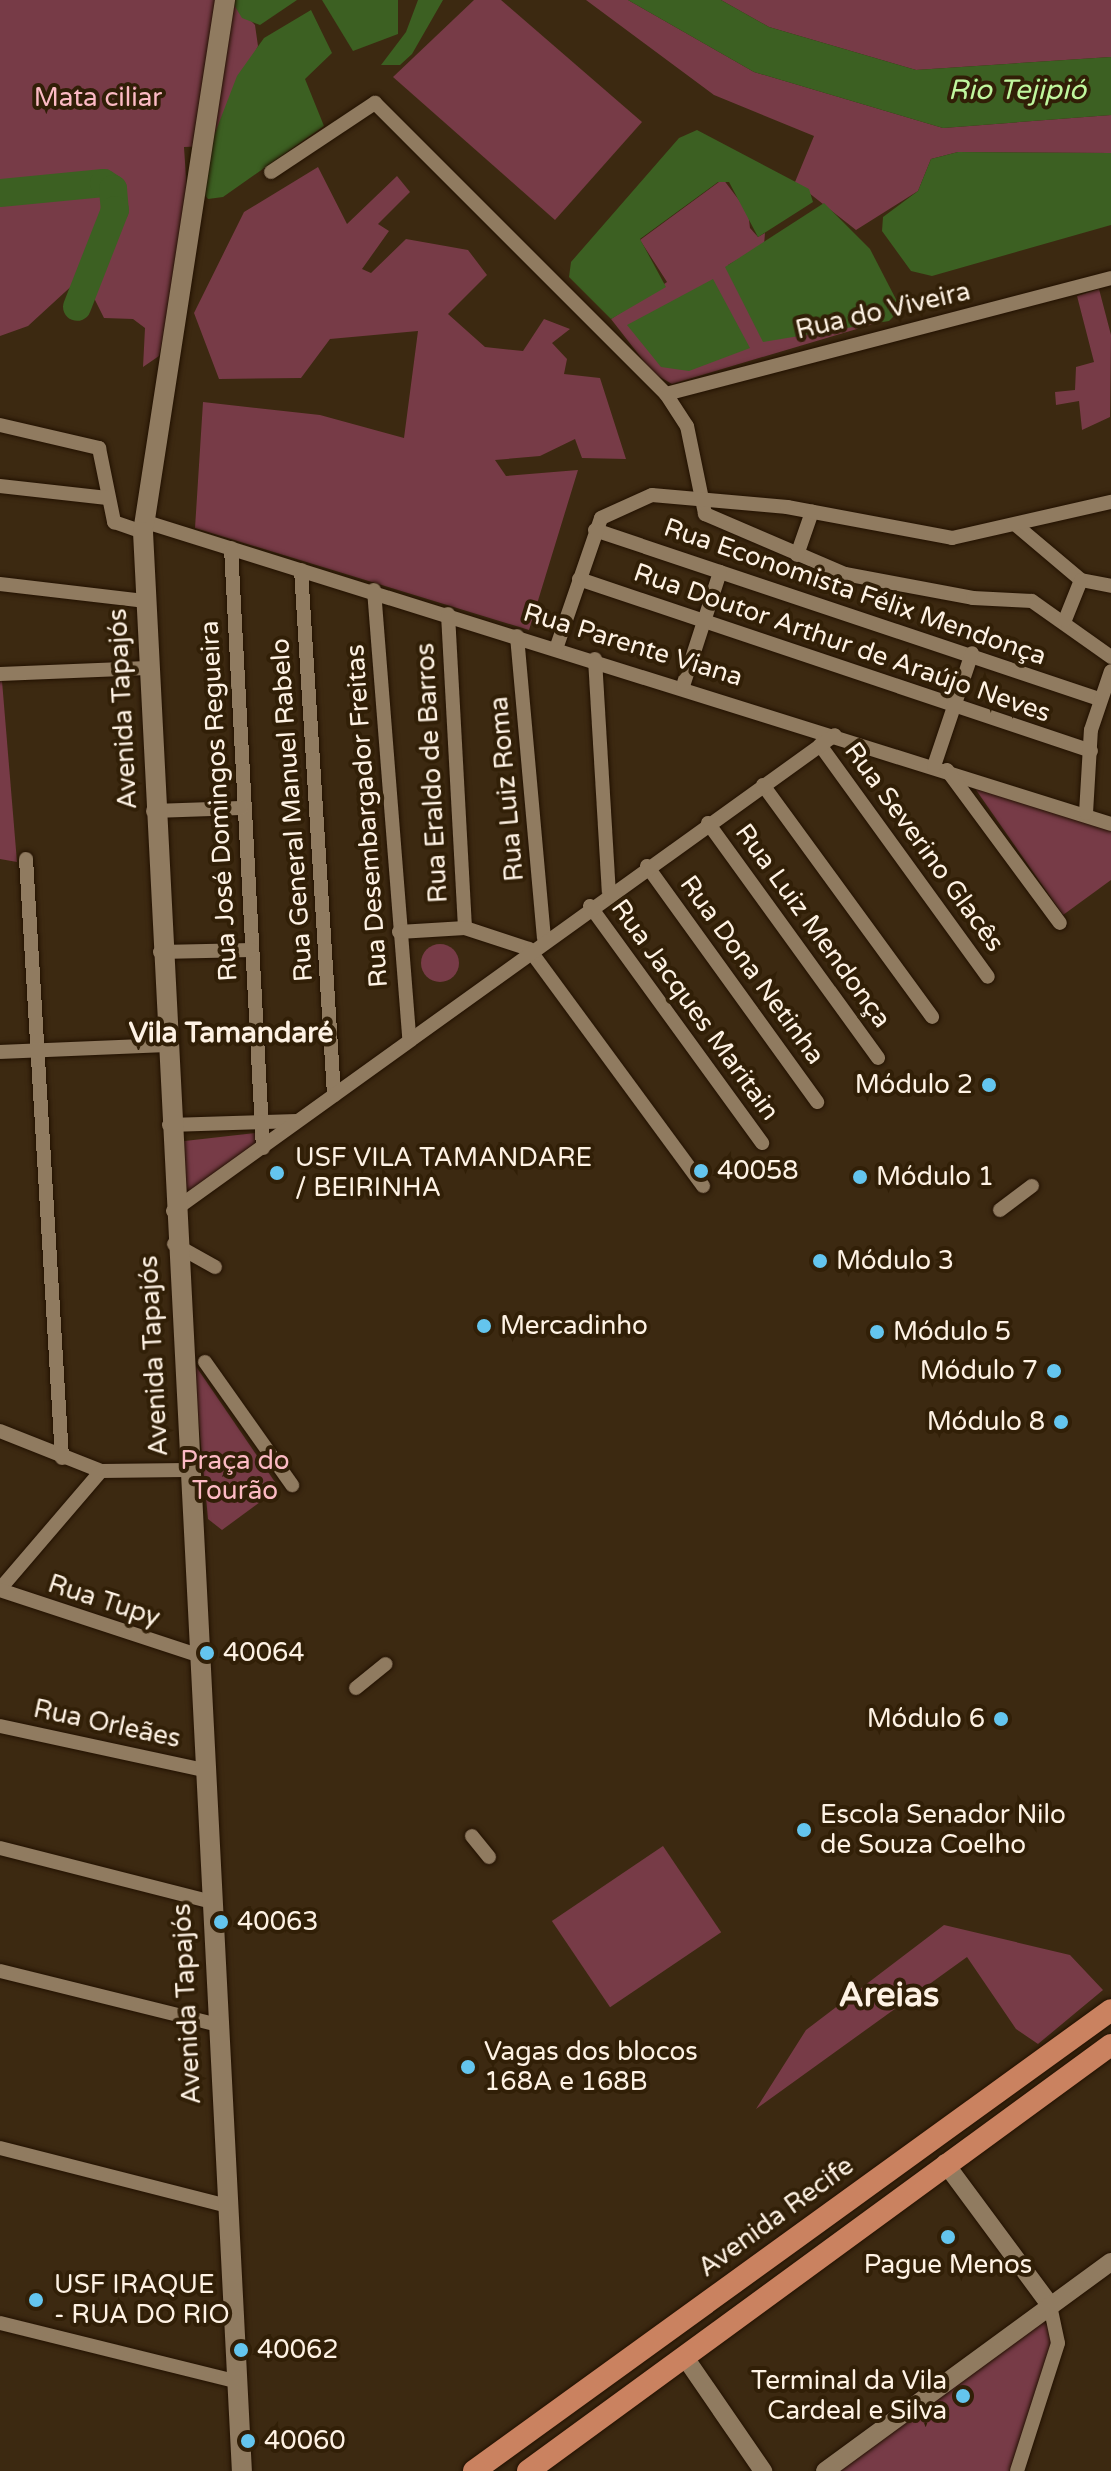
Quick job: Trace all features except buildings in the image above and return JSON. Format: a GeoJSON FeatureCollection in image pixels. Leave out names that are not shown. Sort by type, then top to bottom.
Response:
{"type":"FeatureCollection","features":[{"type":"Feature","properties":{"kind":"main road","name":"Avenida Tapajós"},"geometry":{"type":"LineString","coordinates":[[225,0],[143,526],[174,1244],[194,1357],[186,1470],[224,2205],[242,2471]]}},
{"type":"Feature","properties":{"kind":"main road","name":"Avenida Recife"},"geometry":{"type":"LineString","coordinates":[[474,2471],[1111,2010]]}},
{"type":"Feature","properties":{"kind":"main road"},"geometry":{"type":"LineString","coordinates":[[528,2471],[945,2163],[1111,2045]]}},
{"type":"Feature","properties":{"kind":"street"},"geometry":{"type":"LineString","coordinates":[[271,172],[368,104],[379,107],[666,394],[692,445],[697,497],[712,519],[854,576],[973,598],[1026,599],[1065,620],[1111,657]]}},
{"type":"Feature","properties":{"kind":"street","name":"Rua do Viveira"},"geometry":{"type":"LineString","coordinates":[[666,394],[1111,278]]}},
{"type":"Feature","properties":{"kind":"street"},"geometry":{"type":"LineString","coordinates":[[0,425],[99,448],[107,498],[0,486]]}},
{"type":"Feature","properties":{"kind":"street"},"geometry":{"type":"LineString","coordinates":[[557,646],[601,518],[632,500],[697,497],[812,512],[931,537],[1017,526],[1111,502]]}},
{"type":"Feature","properties":{"kind":"street","name":"Rua Parente Viana"},"geometry":{"type":"LineString","coordinates":[[107,498],[117,526],[143,526],[374,590],[1086,813],[1111,824]]}},
{"type":"Feature","properties":{"kind":"street"},"geometry":{"type":"LineString","coordinates":[[797,555],[812,512]]}},
{"type":"Feature","properties":{"kind":"street"},"geometry":{"type":"LineString","coordinates":[[1017,526],[1081,580],[1111,586]]}},
{"type":"Feature","properties":{"kind":"street","name":"Rua Economista Félix Mendonça"},"geometry":{"type":"LineString","coordinates":[[595,530],[972,653],[1099,699]]}},
{"type":"Feature","properties":{"kind":"street","name":"Rua José Domingos Regueira"},"geometry":{"type":"LineString","coordinates":[[231,548],[241,808],[263,1148]]}},
{"type":"Feature","properties":{"kind":"street","name":"Rua General Manuel Rabelo"},"geometry":{"type":"LineString","coordinates":[[301,570],[334,1095]]}},
{"type":"Feature","properties":{"kind":"street"},"geometry":{"type":"LineString","coordinates":[[683,686],[720,572]]}},
{"type":"Feature","properties":{"kind":"street","name":"Rua Doutor Arthur de Araújo Neves"},"geometry":{"type":"LineString","coordinates":[[579,579],[1091,751]]}},
{"type":"Feature","properties":{"kind":"street"},"geometry":{"type":"LineString","coordinates":[[1065,620],[1081,580]]}},
{"type":"Feature","properties":{"kind":"street"},"geometry":{"type":"LineString","coordinates":[[0,584],[144,601]]}},
{"type":"Feature","properties":{"kind":"street","name":"Rua Desembargador Freitas"},"geometry":{"type":"LineString","coordinates":[[374,590],[409,1038]]}},
{"type":"Feature","properties":{"kind":"street","name":"Rua Eraldo de Barros"},"geometry":{"type":"LineString","coordinates":[[448,614],[465,928]]}},
{"type":"Feature","properties":{"kind":"street","name":"Rua Luiz Roma"},"geometry":{"type":"LineString","coordinates":[[517,636],[544,938]]}},
{"type":"Feature","properties":{"kind":"street"},"geometry":{"type":"LineString","coordinates":[[972,653],[955,704],[940,768],[1060,923]]}},
{"type":"Feature","properties":{"kind":"street"},"geometry":{"type":"LineString","coordinates":[[595,659],[609,892]]}},
{"type":"Feature","properties":{"kind":"street"},"geometry":{"type":"LineString","coordinates":[[0,674],[147,668]]}},
{"type":"Feature","properties":{"kind":"street"},"geometry":{"type":"LineString","coordinates":[[1086,813],[1099,699],[1111,671]]}},
{"type":"Feature","properties":{"kind":"street"},"geometry":{"type":"LineString","coordinates":[[173,1212],[544,938],[835,735]]}},
{"type":"Feature","properties":{"kind":"street","name":"Rua Severino Glacês"},"geometry":{"type":"LineString","coordinates":[[820,745],[988,977]]}},
{"type":"Feature","properties":{"kind":"street"},"geometry":{"type":"LineString","coordinates":[[763,785],[932,1017]]}},
{"type":"Feature","properties":{"kind":"street"},"geometry":{"type":"LineString","coordinates":[[153,811],[241,808]]}},
{"type":"Feature","properties":{"kind":"street","name":"Rua Luiz Mendonça"},"geometry":{"type":"LineString","coordinates":[[708,823],[878,1058]]}},
{"type":"Feature","properties":{"kind":"street"},"geometry":{"type":"LineString","coordinates":[[26,859],[62,1458]]}},
{"type":"Feature","properties":{"kind":"street","name":"Rua Dona Netinha"},"geometry":{"type":"LineString","coordinates":[[647,866],[817,1102]]}},
{"type":"Feature","properties":{"kind":"street","name":"Rua Jacques Maritain"},"geometry":{"type":"LineString","coordinates":[[590,906],[762,1143]]}},
{"type":"Feature","properties":{"kind":"street"},"geometry":{"type":"LineString","coordinates":[[399,932],[465,928],[529,949],[703,1186]]}},
{"type":"Feature","properties":{"kind":"street"},"geometry":{"type":"LineString","coordinates":[[160,952],[252,950]]}},
{"type":"Feature","properties":{"kind":"street"},"geometry":{"type":"LineString","coordinates":[[0,1052],[166,1045]]}},
{"type":"Feature","properties":{"kind":"street"},"geometry":{"type":"LineString","coordinates":[[169,1125],[298,1121]]}},
{"type":"Feature","properties":{"kind":"street"},"geometry":{"type":"LineString","coordinates":[[1000,1210],[1032,1186]]}},
{"type":"Feature","properties":{"kind":"street"},"geometry":{"type":"LineString","coordinates":[[174,1244],[215,1267]]}},
{"type":"Feature","properties":{"kind":"street"},"geometry":{"type":"LineString","coordinates":[[194,1357],[292,1485]]}},
{"type":"Feature","properties":{"kind":"street"},"geometry":{"type":"LineString","coordinates":[[0,1431],[101,1471],[186,1470]]}},
{"type":"Feature","properties":{"kind":"street"},"geometry":{"type":"LineString","coordinates":[[0,1590],[101,1471]]}},
{"type":"Feature","properties":{"kind":"street","name":"Rua Tupy"},"geometry":{"type":"LineString","coordinates":[[0,1590],[195,1654]]}},
{"type":"Feature","properties":{"kind":"street"},"geometry":{"type":"LineString","coordinates":[[356,1688],[386,1664]]}},
{"type":"Feature","properties":{"kind":"street","name":"Rua Orleães"},"geometry":{"type":"LineString","coordinates":[[0,1726],[203,1770]]}},
{"type":"Feature","properties":{"kind":"street"},"geometry":{"type":"LineString","coordinates":[[472,1836],[489,1857]]}},
{"type":"Feature","properties":{"kind":"street"},"geometry":{"type":"LineString","coordinates":[[0,1848],[208,1901]]}},
{"type":"Feature","properties":{"kind":"street"},"geometry":{"type":"LineString","coordinates":[[0,1971],[214,2024]]}},
{"type":"Feature","properties":{"kind":"street"},"geometry":{"type":"LineString","coordinates":[[0,2148],[224,2205]]}},
{"type":"Feature","properties":{"kind":"street"},"geometry":{"type":"LineString","coordinates":[[918,2148],[932,2149],[945,2163],[1050,2305],[1058,2343],[1017,2471]]}},
{"type":"Feature","properties":{"kind":"street"},"geometry":{"type":"LineString","coordinates":[[825,2471],[1111,2262]]}},
{"type":"Feature","properties":{"kind":"street"},"geometry":{"type":"LineString","coordinates":[[0,2323],[234,2381]]}},
{"type":"Feature","properties":{"kind":"street"},"geometry":{"type":"LineString","coordinates":[[684,2356],[763,2471]]}},
{"type":"Feature","properties":{"kind":"green space","name":"Mata ciliar"},"geometry":{"type":"Polygon","coordinates":[[[0,0],[231,0],[255,25],[258,46],[210,146],[184,147],[189,223],[159,356],[143,367],[145,328],[133,319],[104,318],[86,282],[77,281],[28,326],[0,336],[0,0]]]}},
{"type":"Feature","properties":{"kind":"green space"},"geometry":{"type":"Polygon","coordinates":[[[474,0],[501,0],[642,122],[555,220],[393,77],[474,0]]]}},
{"type":"Feature","properties":{"kind":"green space"},"geometry":{"type":"Polygon","coordinates":[[[586,0],[628,0],[754,72],[943,128],[1111,115],[1111,153],[958,152],[931,159],[918,191],[856,230],[795,182],[814,136],[714,95],[586,0]]]}},
{"type":"Feature","properties":{"kind":"green space"},"geometry":{"type":"Polygon","coordinates":[[[721,0],[1111,0],[1111,57],[916,70],[769,27],[721,0]]]}},
{"type":"Feature","properties":{"kind":"green space"},"geometry":{"type":"Polygon","coordinates":[[[318,167],[347,224],[397,176],[410,192],[378,224],[389,231],[362,269],[371,273],[406,239],[468,250],[487,275],[448,314],[485,347],[523,351],[544,319],[570,329],[552,343],[567,359],[564,374],[600,378],[626,459],[582,458],[575,439],[540,456],[495,460],[506,476],[578,470],[529,630],[195,528],[203,402],[320,415],[404,438],[418,331],[330,339],[301,378],[219,379],[194,313],[244,212],[318,167]]]}},
{"type":"Feature","properties":{"kind":"green space"},"geometry":{"type":"Polygon","coordinates":[[[723,179],[748,212],[750,228],[758,237],[765,233],[764,245],[728,265],[841,328],[877,323],[672,384],[653,373],[611,319],[667,282],[640,240],[723,179]]]}},
{"type":"Feature","properties":{"kind":"green space"},"geometry":{"type":"Polygon","coordinates":[[[1099,289],[1111,335],[1110,417],[1082,430],[1079,401],[1056,405],[1055,392],[1075,390],[1076,367],[1094,362],[1077,296],[1099,289]]]}},
{"type":"Feature","properties":{"kind":"green space"},"geometry":{"type":"Polygon","coordinates":[[[2,681],[17,862],[0,859],[2,681]]]}},
{"type":"Feature","properties":{"kind":"green space"},"geometry":{"type":"Polygon","coordinates":[[[974,787],[1111,829],[1111,880],[1063,915],[974,787]]]}},
{"type":"Feature","properties":{"kind":"green space"},"geometry":{"type":"Polygon","coordinates":[[[440,944],[453,950],[459,963],[453,976],[440,982],[427,976],[421,963],[427,950],[440,944]]]}},
{"type":"Feature","properties":{"kind":"green space"},"geometry":{"type":"Polygon","coordinates":[[[255,1133],[256,1145],[185,1194],[176,1142],[255,1133]]]}},
{"type":"Feature","properties":{"kind":"green space","name":"Praça do Tourão"},"geometry":{"type":"Polygon","coordinates":[[[193,1362],[279,1488],[222,1530],[208,1519],[193,1362]]]}},
{"type":"Feature","properties":{"kind":"green space"},"geometry":{"type":"Polygon","coordinates":[[[663,1846],[721,1932],[610,2007],[552,1921],[663,1846]]]}},
{"type":"Feature","properties":{"kind":"green space"},"geometry":{"type":"Polygon","coordinates":[[[944,1925],[1070,1955],[1103,1990],[1038,2044],[1016,2029],[967,1957],[756,2109],[806,2030],[944,1925]]]}},
{"type":"Feature","properties":{"kind":"green space"},"geometry":{"type":"Polygon","coordinates":[[[1043,2320],[1056,2336],[1012,2471],[838,2471],[1043,2320]]]}},
{"type":"Feature","properties":{"kind":"water"},"geometry":{"type":"Polygon","coordinates":[[[231,0],[297,0],[260,25],[242,18],[231,0]]]}},
{"type":"Feature","properties":{"kind":"water"},"geometry":{"type":"Polygon","coordinates":[[[322,0],[398,0],[398,34],[353,51],[322,0]]]}},
{"type":"Feature","properties":{"kind":"water"},"geometry":{"type":"Polygon","coordinates":[[[418,0],[443,0],[412,54],[400,65],[381,65],[406,32],[418,0]]]}},
{"type":"Feature","properties":{"kind":"water","name":"Rio Tejipió"},"geometry":{"type":"Polygon","coordinates":[[[628,0],[721,0],[769,27],[916,70],[1111,57],[1111,115],[943,128],[754,72],[628,0]]]}},
{"type":"Feature","properties":{"kind":"water"},"geometry":{"type":"Polygon","coordinates":[[[311,10],[332,53],[305,79],[324,126],[223,197],[208,199],[203,193],[210,146],[237,76],[264,38],[311,10]]]}},
{"type":"Feature","properties":{"kind":"water"},"geometry":{"type":"Polygon","coordinates":[[[697,130],[809,189],[813,202],[758,237],[729,182],[718,182],[640,239],[666,287],[611,319],[569,277],[571,262],[679,138],[697,130]]]}},
{"type":"Feature","properties":{"kind":"water"},"geometry":{"type":"Polygon","coordinates":[[[958,152],[1111,153],[1111,225],[932,276],[911,271],[882,231],[883,217],[918,191],[931,159],[958,152]]]}},
{"type":"Feature","properties":{"kind":"water"},"geometry":{"type":"Polygon","coordinates":[[[824,203],[870,249],[901,309],[889,321],[763,342],[725,267],[824,203]]]}},
{"type":"Feature","properties":{"kind":"water"},"geometry":{"type":"Polygon","coordinates":[[[713,279],[750,348],[689,371],[661,367],[627,325],[713,279]]]}},
{"type":"Feature","properties":{"kind":"waterway"},"geometry":{"type":"LineString","coordinates":[[0,193],[104,183],[113,189],[115,210],[77,307]]}},
{"type":"Feature","properties":{"kind":"place","name":"Módulo 2"},"geometry":{"type":"Point","coordinates":[989,1085]}},
{"type":"Feature","properties":{"kind":"place","name":"40058"},"geometry":{"type":"Point","coordinates":[701,1171]}},
{"type":"Feature","properties":{"kind":"place","name":"USF VILA TAMANDARE / BEIRINHA"},"geometry":{"type":"Point","coordinates":[277,1173]}},
{"type":"Feature","properties":{"kind":"place","name":"Módulo 1"},"geometry":{"type":"Point","coordinates":[860,1177]}},
{"type":"Feature","properties":{"kind":"place","name":"Módulo 3"},"geometry":{"type":"Point","coordinates":[820,1261]}},
{"type":"Feature","properties":{"kind":"place","name":"Mercadinho"},"geometry":{"type":"Point","coordinates":[484,1326]}},
{"type":"Feature","properties":{"kind":"place","name":"Módulo 5"},"geometry":{"type":"Point","coordinates":[877,1332]}},
{"type":"Feature","properties":{"kind":"place","name":"Módulo 7"},"geometry":{"type":"Point","coordinates":[1054,1371]}},
{"type":"Feature","properties":{"kind":"place","name":"Módulo 8"},"geometry":{"type":"Point","coordinates":[1061,1422]}},
{"type":"Feature","properties":{"kind":"place","name":"40064"},"geometry":{"type":"Point","coordinates":[207,1653]}},
{"type":"Feature","properties":{"kind":"place","name":"Módulo 6"},"geometry":{"type":"Point","coordinates":[1001,1719]}},
{"type":"Feature","properties":{"kind":"place","name":"Escola Senador Nilo de Souza Coelho"},"geometry":{"type":"Point","coordinates":[804,1830]}},
{"type":"Feature","properties":{"kind":"place","name":"40063"},"geometry":{"type":"Point","coordinates":[221,1922]}},
{"type":"Feature","properties":{"kind":"place","name":"Vagas dos blocos 168A e 168B"},"geometry":{"type":"Point","coordinates":[468,2067]}},
{"type":"Feature","properties":{"kind":"place","name":"Pague Menos"},"geometry":{"type":"Point","coordinates":[948,2237]}},
{"type":"Feature","properties":{"kind":"place","name":"USF IRAQUE - RUA DO RIO"},"geometry":{"type":"Point","coordinates":[36,2300]}},
{"type":"Feature","properties":{"kind":"place","name":"40062"},"geometry":{"type":"Point","coordinates":[241,2350]}},
{"type":"Feature","properties":{"kind":"place","name":"Terminal da Vila Cardeal e Silva"},"geometry":{"type":"Point","coordinates":[963,2396]}},
{"type":"Feature","properties":{"kind":"place","name":"40060"},"geometry":{"type":"Point","coordinates":[248,2441]}},
{"type":"Feature","properties":{"kind":"district","name":"Vila Tamandaré"},"geometry":{"type":"Point","coordinates":[231,1033]}},
{"type":"Feature","properties":{"kind":"district","name":"Areias"},"geometry":{"type":"Point","coordinates":[889,1996]}}]}
